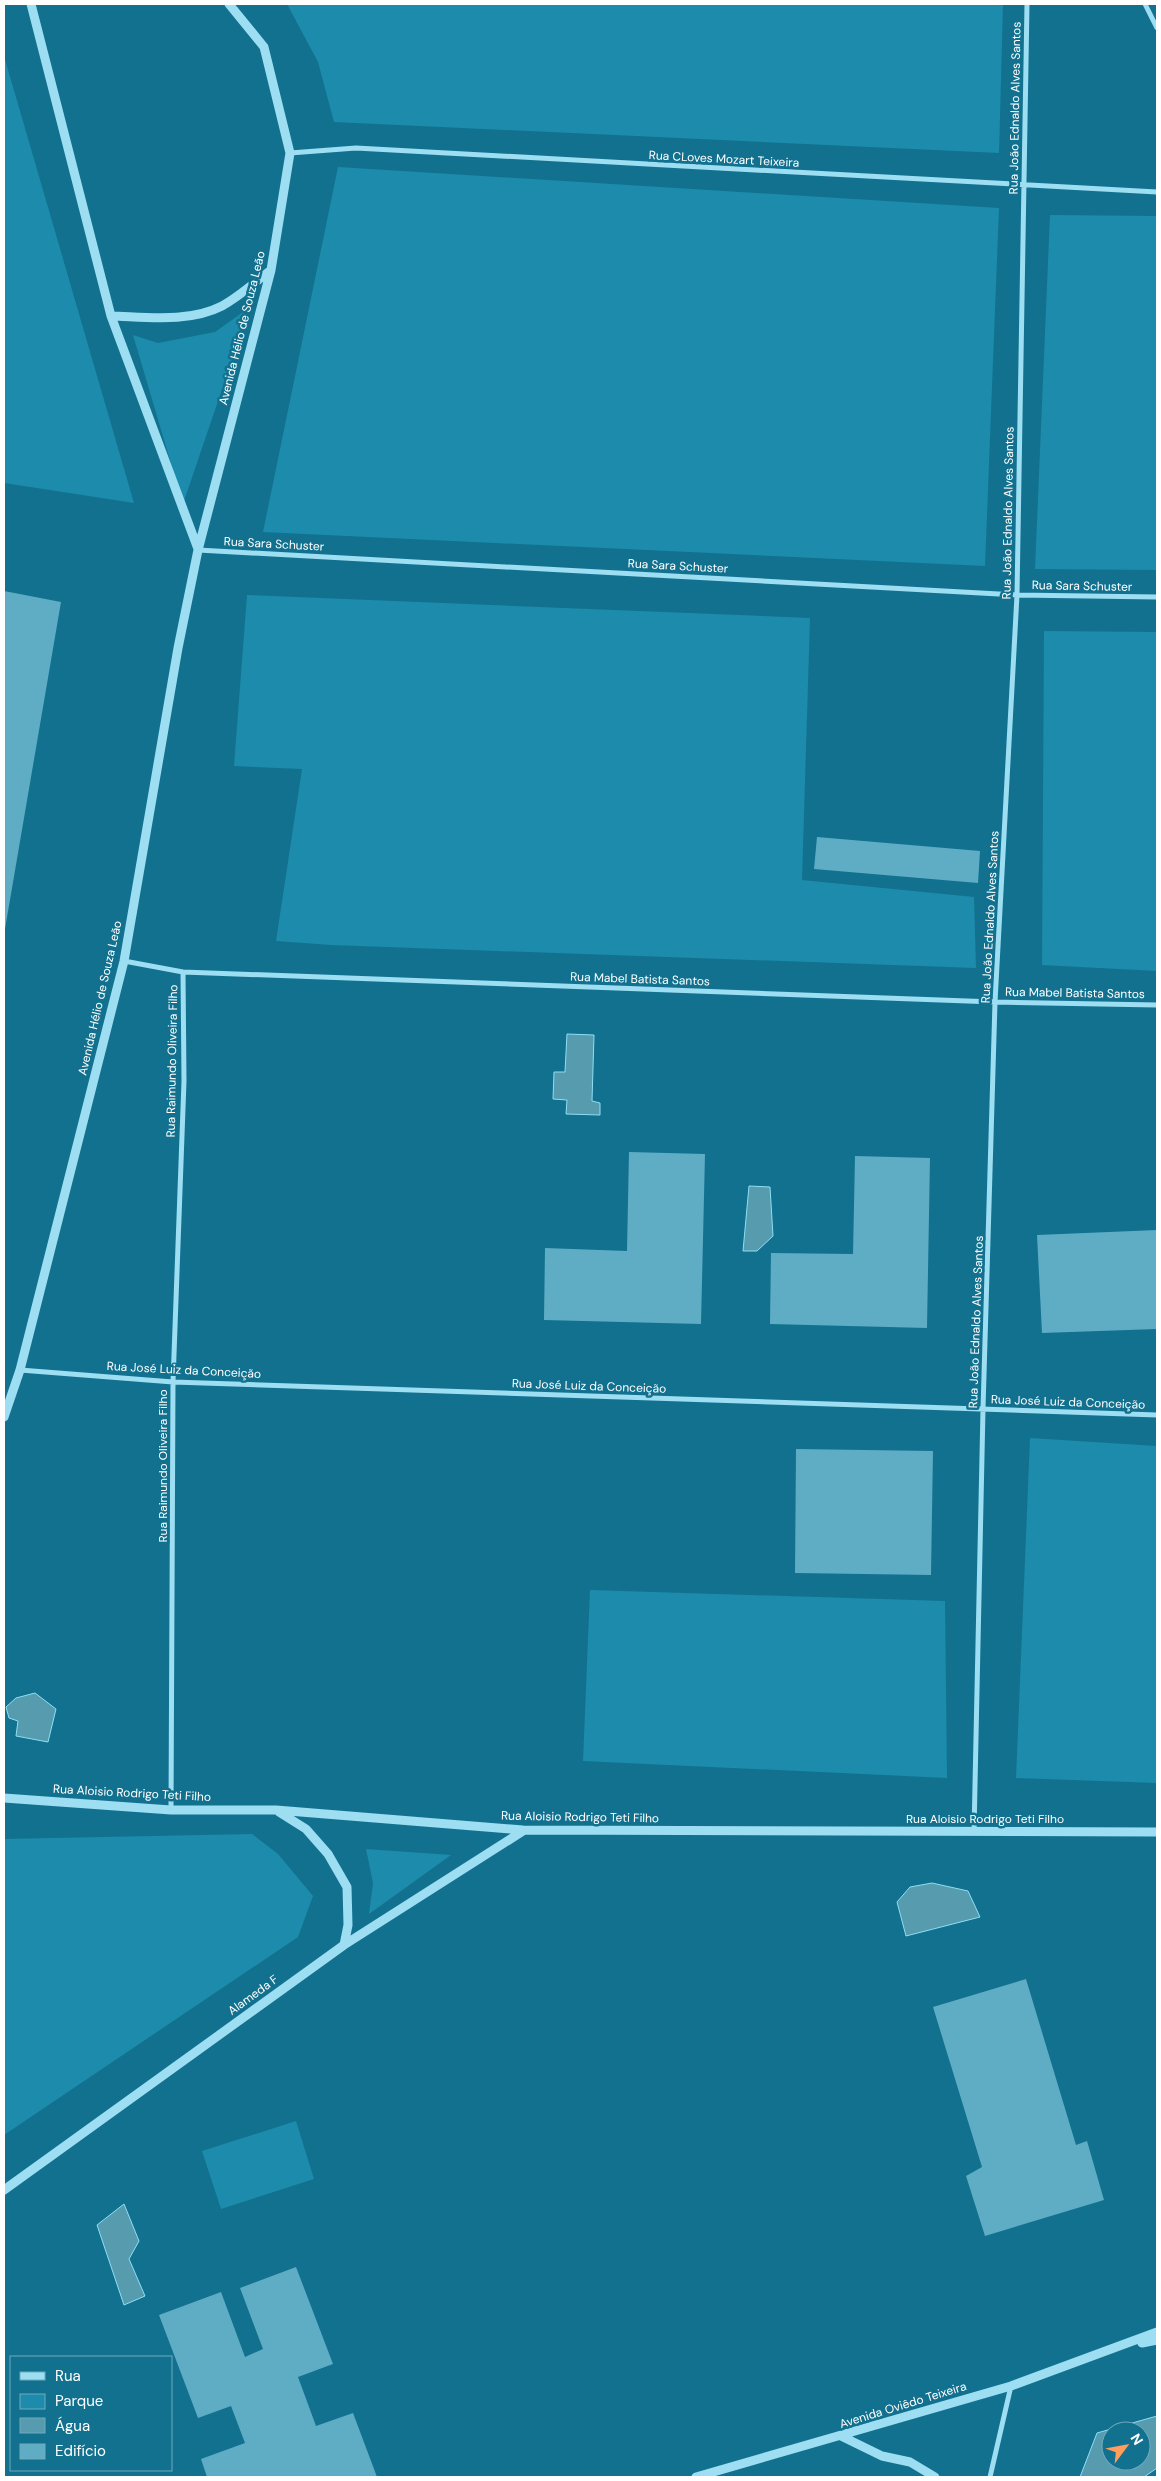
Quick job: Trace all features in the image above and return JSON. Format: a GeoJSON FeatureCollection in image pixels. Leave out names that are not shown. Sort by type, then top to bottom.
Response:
{"type":"FeatureCollection","features":[{"type":"Feature","properties":{"kind":"street"},"geometry":{"type":"LineString","coordinates":[[31,4],[111,316],[198,550]]}},
{"type":"Feature","properties":{"kind":"street","name":"Avenida Hélio de Souza Leão"},"geometry":{"type":"LineString","coordinates":[[4,1417],[20,1370],[124,961],[178,648],[198,550],[271,270],[290,153],[264,47],[229,4]]}},
{"type":"Feature","properties":{"kind":"street","name":"Rua João Ednaldo Alves Santos"},"geometry":{"type":"LineString","coordinates":[[974,1832],[983,1410],[995,1002],[1017,595],[1027,4]]}},
{"type":"Feature","properties":{"kind":"street"},"geometry":{"type":"LineString","coordinates":[[1145,4],[1157,28]]}},
{"type":"Feature","properties":{"kind":"street","name":"Rua CLoves Mozart Teixeira"},"geometry":{"type":"LineString","coordinates":[[290,153],[356,148],[1157,192]]}},
{"type":"Feature","properties":{"kind":"street"},"geometry":{"type":"LineString","coordinates":[[111,316],[178,317],[202,313],[221,307],[271,270]]}},
{"type":"Feature","properties":{"kind":"street","name":"Rua Sara Schuster"},"geometry":{"type":"LineString","coordinates":[[198,550],[1017,595],[1157,597]]}},
{"type":"Feature","properties":{"kind":"street","name":"Rua Mabel Batista Santos"},"geometry":{"type":"LineString","coordinates":[[124,961],[183,972],[995,1002],[1157,1005]]}},
{"type":"Feature","properties":{"kind":"street","name":"Rua Raimundo Oliveira Filho"},"geometry":{"type":"LineString","coordinates":[[170,1810],[173,1382],[184,1081],[183,972]]}},
{"type":"Feature","properties":{"kind":"street","name":"Rua José Luiz da Conceição"},"geometry":{"type":"LineString","coordinates":[[20,1370],[173,1382],[1157,1415]]}},
{"type":"Feature","properties":{"kind":"street","name":"Rua Aloisio Rodrigo Teti Filho"},"geometry":{"type":"LineString","coordinates":[[4,1798],[170,1810],[276,1810],[523,1830],[1157,1832]]}},
{"type":"Feature","properties":{"kind":"street"},"geometry":{"type":"LineString","coordinates":[[276,1810],[306,1829],[328,1854],[347,1886],[348,1925],[344,1946]]}},
{"type":"Feature","properties":{"kind":"street","name":"Alameda F"},"geometry":{"type":"LineString","coordinates":[[4,2190],[344,1946],[523,1830]]}},
{"type":"Feature","properties":{"kind":"street","name":"Avenida Oviêdo Teixeira"},"geometry":{"type":"LineString","coordinates":[[696,2477],[1012,2386],[1157,2332]]}},
{"type":"Feature","properties":{"kind":"street","name":"Avenida Oviêdo Teixeira"},"geometry":{"type":"LineString","coordinates":[[1115,2349],[1157,2340]]}},
{"type":"Feature","properties":{"kind":"street"},"geometry":{"type":"LineString","coordinates":[[990,2477],[1012,2386]]}},
{"type":"Feature","properties":{"kind":"street"},"geometry":{"type":"LineString","coordinates":[[842,2436],[882,2456],[910,2462],[935,2477]]}},
{"type":"Feature","properties":{"kind":"green space"},"geometry":{"type":"Polygon","coordinates":[[[287,4],[1003,4],[999,153],[334,122],[318,62],[287,4]]]}},
{"type":"Feature","properties":{"kind":"green space"},"geometry":{"type":"Polygon","coordinates":[[[4,56],[134,503],[4,483],[4,56]]]}},
{"type":"Feature","properties":{"kind":"green space"},"geometry":{"type":"Polygon","coordinates":[[[338,167],[999,208],[985,566],[263,532],[338,167]]]}},
{"type":"Feature","properties":{"kind":"green space"},"geometry":{"type":"Polygon","coordinates":[[[1050,215],[1157,216],[1157,570],[1035,569],[1050,215]]]}},
{"type":"Feature","properties":{"kind":"green space"},"geometry":{"type":"Polygon","coordinates":[[[250,307],[183,504],[133,335],[158,343],[215,332],[250,307]]]}},
{"type":"Feature","properties":{"kind":"green space"},"geometry":{"type":"Polygon","coordinates":[[[247,595],[810,618],[802,880],[974,897],[976,968],[331,945],[276,941],[302,769],[234,766],[247,595]]]}},
{"type":"Feature","properties":{"kind":"green space"},"geometry":{"type":"Polygon","coordinates":[[[1044,631],[1157,632],[1157,971],[1042,965],[1044,631]]]}},
{"type":"Feature","properties":{"kind":"green space"},"geometry":{"type":"Polygon","coordinates":[[[1030,1438],[1157,1446],[1157,1783],[1016,1778],[1030,1438]]]}},
{"type":"Feature","properties":{"kind":"green space"},"geometry":{"type":"Polygon","coordinates":[[[590,1590],[945,1601],[947,1778],[583,1761],[590,1590]]]}},
{"type":"Feature","properties":{"kind":"green space"},"geometry":{"type":"Polygon","coordinates":[[[252,1834],[278,1854],[313,1896],[298,1937],[4,2135],[4,1839],[252,1834]]]}},
{"type":"Feature","properties":{"kind":"green space"},"geometry":{"type":"Polygon","coordinates":[[[366,1849],[451,1855],[369,1914],[373,1883],[366,1849]]]}},
{"type":"Feature","properties":{"kind":"green space"},"geometry":{"type":"Polygon","coordinates":[[[296,2121],[314,2179],[221,2209],[202,2151],[296,2121]]]}},
{"type":"Feature","properties":{"kind":"water"},"geometry":{"type":"Polygon","coordinates":[[[567,1034],[594,1035],[592,1101],[600,1103],[600,1115],[566,1114],[567,1100],[553,1099],[554,1072],[565,1072],[567,1034]]]}},
{"type":"Feature","properties":{"kind":"water"},"geometry":{"type":"Polygon","coordinates":[[[749,1186],[770,1187],[773,1236],[757,1251],[743,1251],[749,1186]]]}},
{"type":"Feature","properties":{"kind":"water"},"geometry":{"type":"Polygon","coordinates":[[[35,1693],[56,1709],[48,1742],[16,1736],[18,1721],[9,1718],[6,1707],[16,1698],[35,1693]]]}},
{"type":"Feature","properties":{"kind":"water"},"geometry":{"type":"Polygon","coordinates":[[[932,1883],[968,1891],[980,1917],[906,1936],[897,1902],[910,1887],[932,1883]]]}},
{"type":"Feature","properties":{"kind":"water"},"geometry":{"type":"Polygon","coordinates":[[[124,2204],[139,2241],[129,2259],[145,2296],[124,2305],[97,2225],[124,2204]]]}},
{"type":"Feature","properties":{"kind":"water"},"geometry":{"type":"Polygon","coordinates":[[[1157,2416],[1157,2468],[1144,2477],[1080,2477],[1097,2433],[1101,2432],[1101,2471],[1151,2471],[1151,2421],[1139,2421],[1157,2416]]]}},
{"type":"Feature","properties":{"kind":"building"},"geometry":{"type":"Polygon","coordinates":[[[4,591],[61,602],[5,929],[4,928],[4,591]]]}},
{"type":"Feature","properties":{"kind":"building"},"geometry":{"type":"Polygon","coordinates":[[[817,837],[980,851],[978,883],[814,869],[817,837]]]}},
{"type":"Feature","properties":{"kind":"building"},"geometry":{"type":"Polygon","coordinates":[[[629,1152],[705,1154],[701,1324],[544,1320],[545,1248],[627,1251],[629,1152]]]}},
{"type":"Feature","properties":{"kind":"building"},"geometry":{"type":"Polygon","coordinates":[[[855,1156],[930,1158],[927,1328],[770,1324],[771,1253],[853,1254],[855,1156]]]}},
{"type":"Feature","properties":{"kind":"building"},"geometry":{"type":"Polygon","coordinates":[[[1157,1230],[1157,1329],[1042,1333],[1037,1235],[1157,1230]]]}},
{"type":"Feature","properties":{"kind":"building"},"geometry":{"type":"Polygon","coordinates":[[[796,1449],[933,1451],[931,1575],[795,1573],[796,1449]]]}},
{"type":"Feature","properties":{"kind":"building"},"geometry":{"type":"Polygon","coordinates":[[[1026,1979],[1076,2145],[1087,2141],[1104,2200],[985,2236],[966,2176],[982,2167],[933,2007],[1026,1979]]]}},
{"type":"Feature","properties":{"kind":"building"},"geometry":{"type":"Polygon","coordinates":[[[296,2267],[333,2364],[298,2377],[316,2426],[353,2413],[377,2477],[207,2477],[201,2459],[245,2443],[231,2406],[198,2418],[159,2315],[221,2292],[245,2357],[263,2349],[240,2288],[296,2267]]]}}]}
